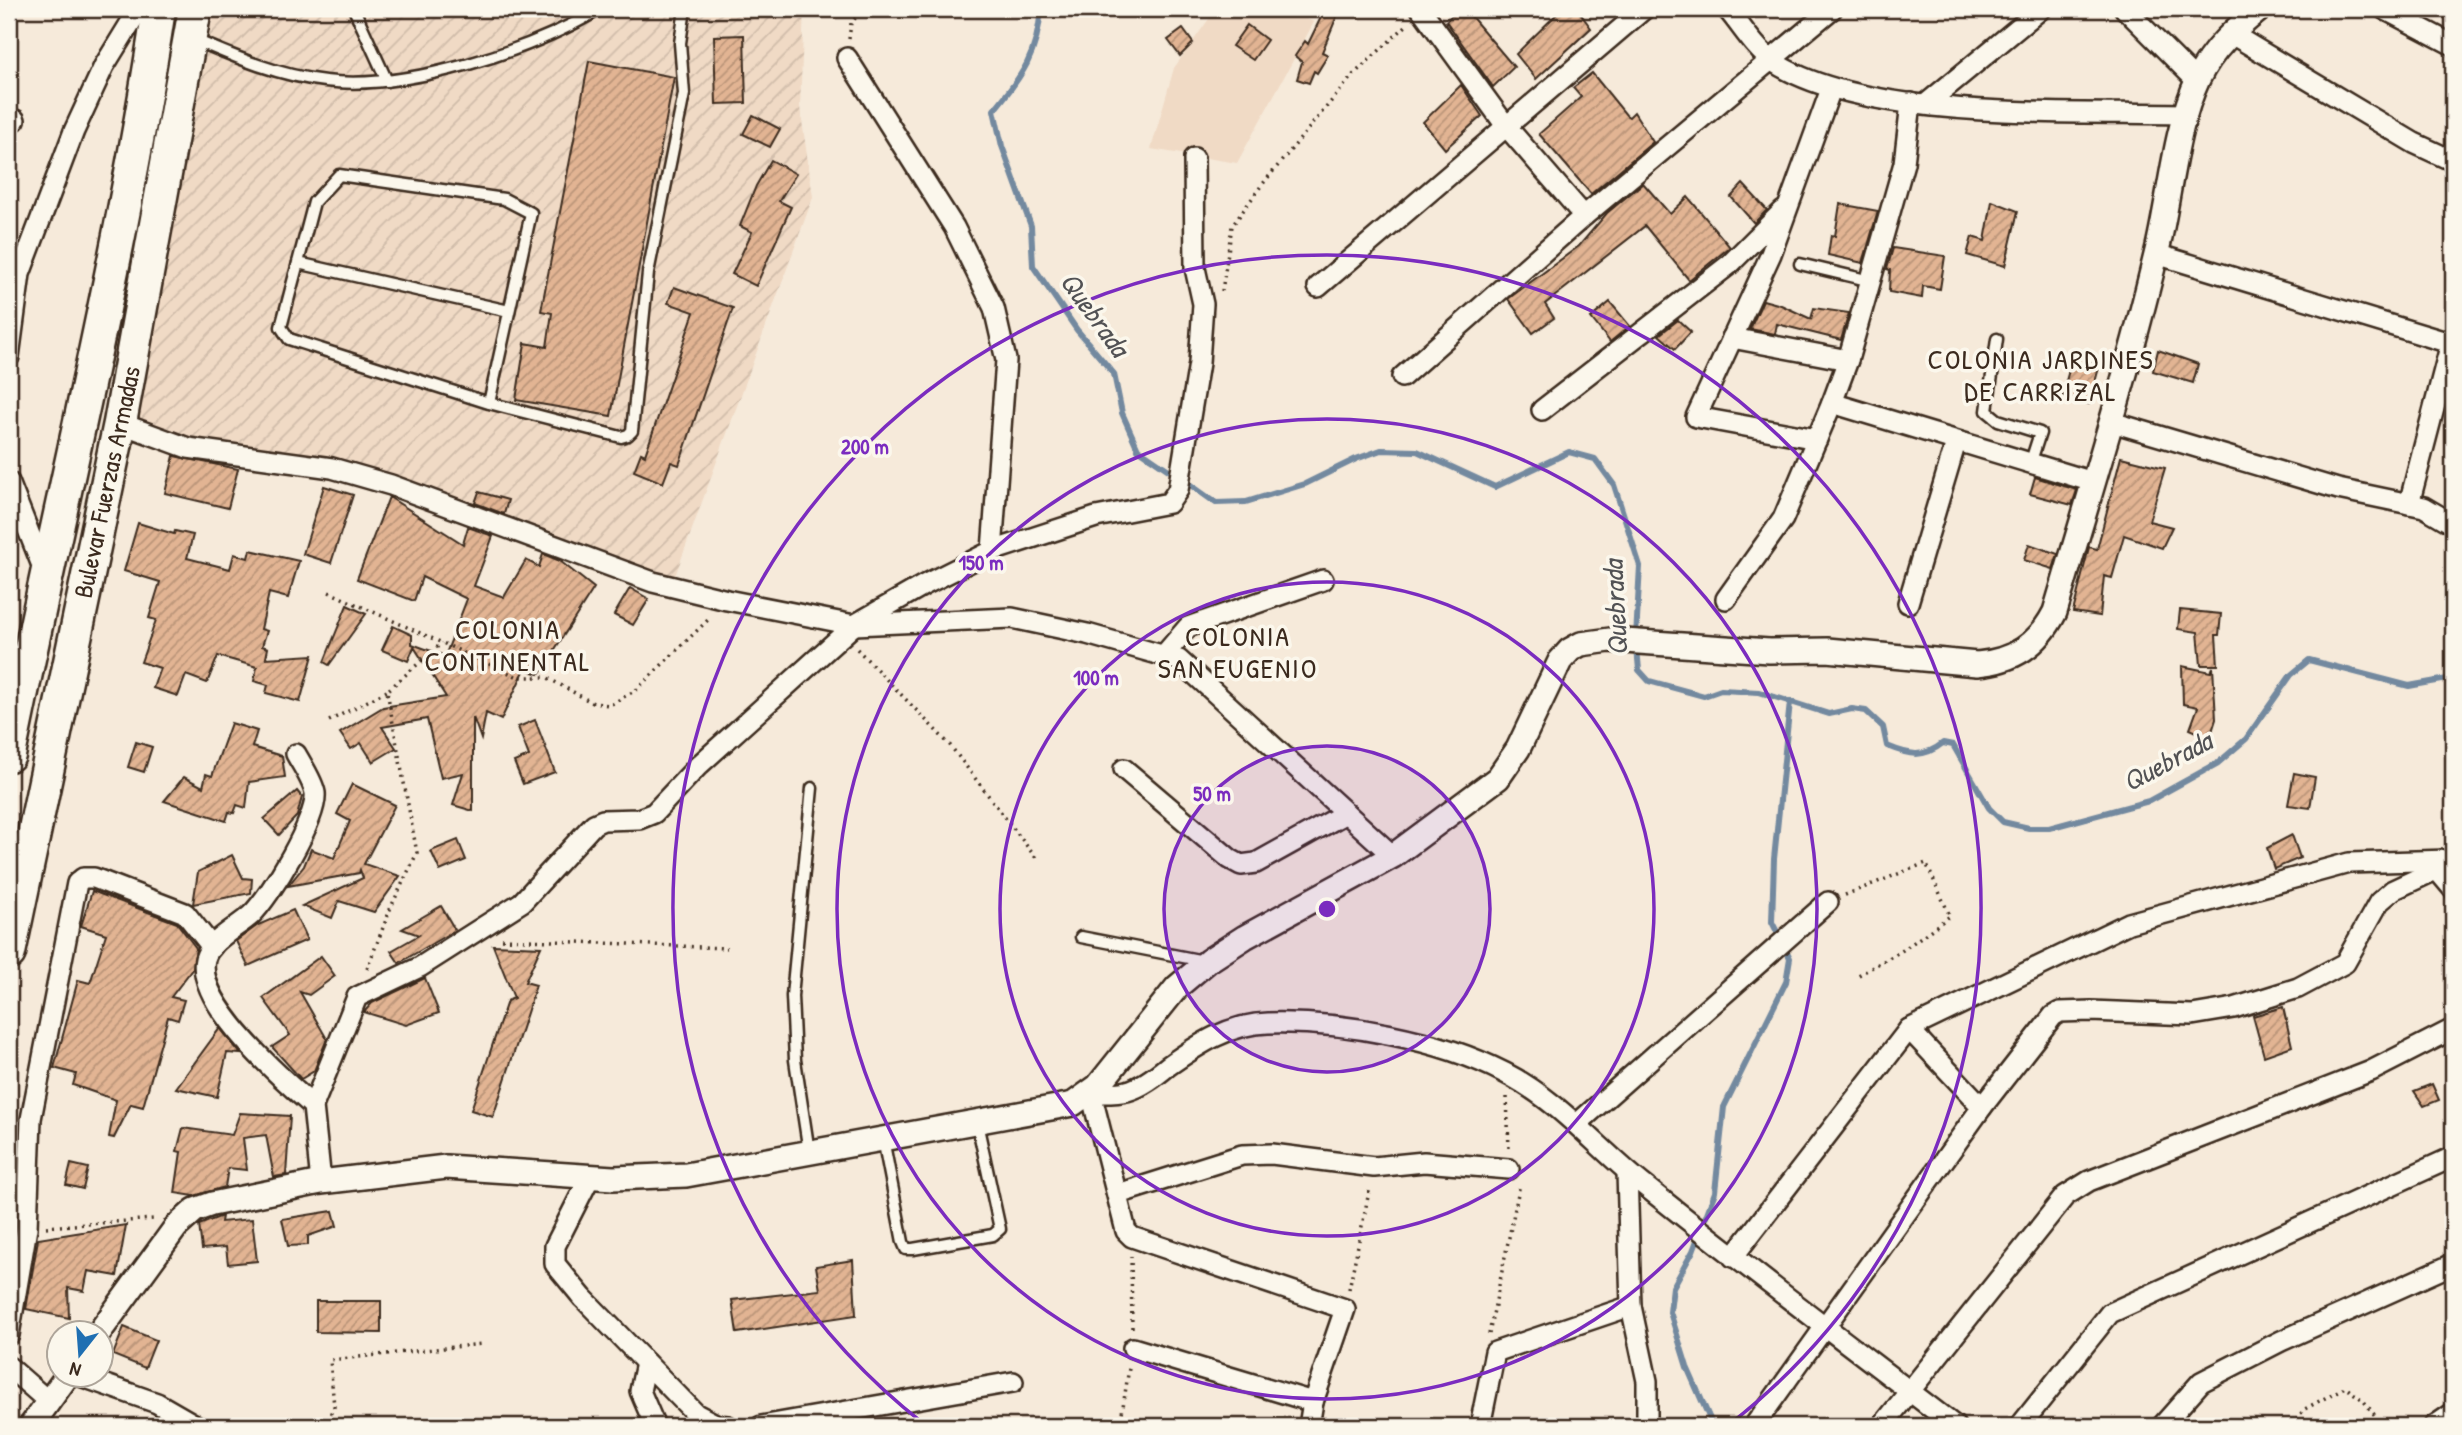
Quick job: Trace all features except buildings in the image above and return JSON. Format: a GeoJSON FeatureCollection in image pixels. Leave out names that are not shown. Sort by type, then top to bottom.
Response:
{"type":"FeatureCollection","features":[{"type":"Feature","properties":{"kind":"highway","name":"Bulevar Fuerzas Armadas"},"geometry":{"type":"LineString","coordinates":[[9,755],[45,574],[109,296],[159,9]]}},
{"type":"Feature","properties":{"kind":"highway","name":"Bulevar Fuerzas Armadas"},"geometry":{"type":"LineString","coordinates":[[9,953],[120,423],[194,24]]}},
{"type":"Feature","properties":{"kind":"street"},"geometry":{"type":"LineString","coordinates":[[9,357],[14,272],[104,66],[139,9]]}},
{"type":"Feature","properties":{"kind":"street"},"geometry":{"type":"LineString","coordinates":[[1423,9],[1507,127],[1584,216]]}},
{"type":"Feature","properties":{"kind":"street"},"geometry":{"type":"LineString","coordinates":[[1318,287],[1644,9]]}},
{"type":"Feature","properties":{"kind":"street"},"geometry":{"type":"LineString","coordinates":[[1727,9],[1771,60],[1831,89],[1919,103],[2186,114]]}},
{"type":"Feature","properties":{"kind":"street"},"geometry":{"type":"LineString","coordinates":[[1402,377],[1584,216],[1832,9]]}},
{"type":"Feature","properties":{"kind":"street"},"geometry":{"type":"LineString","coordinates":[[1726,599],[1783,519],[1832,403],[1848,360],[1871,281],[1919,103],[2041,9]]}},
{"type":"Feature","properties":{"kind":"street"},"geometry":{"type":"LineString","coordinates":[[2124,9],[2197,81]]}},
{"type":"Feature","properties":{"kind":"street"},"geometry":{"type":"LineString","coordinates":[[108,1320],[185,1217],[212,1204],[321,1182],[446,1167],[590,1177],[686,1175],[1073,1104],[1090,1093],[1177,986],[1208,961],[1245,937],[1393,856],[1498,778],[1518,749],[1560,661],[1570,650],[1593,640],[1769,651],[1827,650],[1977,664],[2006,659],[2032,645],[2046,629],[2055,612],[2112,422],[2156,254],[2186,114],[2197,81],[2209,58],[2230,33],[2260,9]]}},
{"type":"Feature","properties":{"kind":"street"},"geometry":{"type":"LineString","coordinates":[[2384,9],[2453,45]]}},
{"type":"Feature","properties":{"kind":"street"},"geometry":{"type":"LineString","coordinates":[[2230,33],[2414,143],[2453,161]]}},
{"type":"Feature","properties":{"kind":"street"},"geometry":{"type":"LineString","coordinates":[[847,58],[954,227],[994,308],[1006,360],[992,551]]}},
{"type":"Feature","properties":{"kind":"street"},"geometry":{"type":"LineString","coordinates":[[1817,439],[1696,417],[1789,205],[1831,89]]}},
{"type":"Feature","properties":{"kind":"street"},"geometry":{"type":"LineString","coordinates":[[321,1182],[313,1105],[356,997],[420,967],[522,902],[594,824],[603,820],[639,819],[654,813],[698,766],[849,630],[992,551],[1096,517],[1169,503],[1178,490],[1199,363],[1203,304],[1195,268],[1194,158]]}},
{"type":"Feature","properties":{"kind":"street"},"geometry":{"type":"LineString","coordinates":[[1542,410],[1730,264],[1789,205]]}},
{"type":"Feature","properties":{"kind":"street"},"geometry":{"type":"LineString","coordinates":[[2156,254],[2452,343],[2409,504]]}},
{"type":"Feature","properties":{"kind":"street"},"geometry":{"type":"LineString","coordinates":[[1732,338],[1848,360]]}},
{"type":"Feature","properties":{"kind":"street"},"geometry":{"type":"LineString","coordinates":[[1832,403],[2093,482]]}},
{"type":"Feature","properties":{"kind":"street"},"geometry":{"type":"LineString","coordinates":[[2112,422],[2338,489],[2424,507],[2453,524]]}},
{"type":"Feature","properties":{"kind":"street"},"geometry":{"type":"LineString","coordinates":[[120,423],[188,447],[332,468],[379,482],[653,582],[849,630],[1012,618],[1179,660],[1393,856]]}},
{"type":"Feature","properties":{"kind":"street"},"geometry":{"type":"LineString","coordinates":[[1909,603],[1956,442]]}},
{"type":"Feature","properties":{"kind":"street"},"geometry":{"type":"LineString","coordinates":[[9,482],[45,574]]}},
{"type":"Feature","properties":{"kind":"street"},"geometry":{"type":"LineString","coordinates":[[1164,656],[1188,627],[1323,580]]}},
{"type":"Feature","properties":{"kind":"street"},"geometry":{"type":"LineString","coordinates":[[296,754],[315,791],[314,809],[271,891],[252,914],[212,947],[205,959],[217,1006],[279,1076],[313,1105]]}},
{"type":"Feature","properties":{"kind":"street"},"geometry":{"type":"LineString","coordinates":[[1124,769],[1230,859],[1241,865],[1256,863],[1346,813]]}},
{"type":"Feature","properties":{"kind":"street"},"geometry":{"type":"LineString","coordinates":[[1727,1252],[1909,1029],[2129,923],[2350,863],[2448,864]]}},
{"type":"Feature","properties":{"kind":"street"},"geometry":{"type":"LineString","coordinates":[[2448,864],[2453,889]]}},
{"type":"Feature","properties":{"kind":"street"},"geometry":{"type":"LineString","coordinates":[[1754,1426],[1822,1327],[1982,1107],[2040,1030],[2060,1012],[2192,1015],[2234,1008],[2298,988],[2345,962],[2379,902],[2393,890],[2448,864]]}},
{"type":"Feature","properties":{"kind":"street"},"geometry":{"type":"LineString","coordinates":[[9,1335],[27,1228],[31,1119],[77,883],[83,878],[94,878],[185,913],[212,947]]}},
{"type":"Feature","properties":{"kind":"street"},"geometry":{"type":"LineString","coordinates":[[1578,1123],[1828,902]]}},
{"type":"Feature","properties":{"kind":"street"},"geometry":{"type":"LineString","coordinates":[[1090,1093],[1126,1091],[1154,1077],[1202,1042],[1223,1033],[1266,1023],[1332,1025],[1369,1030],[1458,1054],[1507,1074],[1578,1123],[1627,1171],[1727,1252],[1955,1426]]}},
{"type":"Feature","properties":{"kind":"street"},"geometry":{"type":"LineString","coordinates":[[1909,1029],[1982,1107]]}},
{"type":"Feature","properties":{"kind":"street"},"geometry":{"type":"LineString","coordinates":[[1882,1426],[2065,1196],[2089,1181],[2371,1070],[2453,1029]]}},
{"type":"Feature","properties":{"kind":"street"},"geometry":{"type":"LineString","coordinates":[[1090,1093],[1126,1231],[1132,1237],[1346,1309],[1313,1402],[1310,1426]]}},
{"type":"Feature","properties":{"kind":"street"},"geometry":{"type":"LineString","coordinates":[[1118,1194],[1242,1155],[1272,1154],[1374,1167],[1424,1161],[1509,1169]]}},
{"type":"Feature","properties":{"kind":"street"},"geometry":{"type":"LineString","coordinates":[[2020,1426],[2110,1313],[2453,1157]]}},
{"type":"Feature","properties":{"kind":"street"},"geometry":{"type":"LineString","coordinates":[[1627,1171],[1631,1306],[1647,1381],[1647,1426]]}},
{"type":"Feature","properties":{"kind":"street"},"geometry":{"type":"LineString","coordinates":[[590,1177],[555,1246],[555,1265],[696,1414],[717,1425],[728,1426]]}},
{"type":"Feature","properties":{"kind":"street"},"geometry":{"type":"LineString","coordinates":[[2162,1426],[2201,1382],[2281,1341],[2453,1264]]}},
{"type":"Feature","properties":{"kind":"street"},"geometry":{"type":"LineString","coordinates":[[1480,1426],[1495,1353],[1631,1306]]}},
{"type":"Feature","properties":{"kind":"street"},"geometry":{"type":"LineString","coordinates":[[1133,1348],[1313,1402]]}},
{"type":"Feature","properties":{"kind":"street"},"geometry":{"type":"LineString","coordinates":[[646,1363],[640,1391],[647,1413],[655,1426]]}},
{"type":"Feature","properties":{"kind":"street"},"geometry":{"type":"LineString","coordinates":[[9,1367],[49,1402]]}},
{"type":"Feature","properties":{"kind":"street"},"geometry":{"type":"LineString","coordinates":[[761,1426],[1013,1382]]}},
{"type":"Feature","properties":{"kind":"street"},"geometry":{"type":"LineString","coordinates":[[116,1389],[157,1403],[197,1426]]}},
{"type":"Feature","properties":{"kind":"street"},"geometry":{"type":"LineString","coordinates":[[34,1425],[57,1390]]}},
{"type":"Feature","properties":{"kind":"street"},"geometry":{"type":"LineString","coordinates":[[2434,1426],[2453,1413]]}},
{"type":"Feature","properties":{"kind":"lane"},"geometry":{"type":"LineString","coordinates":[[354,9],[387,81]]}},
{"type":"Feature","properties":{"kind":"lane"},"geometry":{"type":"LineString","coordinates":[[194,24],[251,64],[325,81],[387,81],[449,70],[579,22],[600,9]]}},
{"type":"Feature","properties":{"kind":"lane"},"geometry":{"type":"LineString","coordinates":[[489,403],[531,213],[521,205],[504,199],[339,175],[314,202],[281,327],[289,339],[489,403],[621,437],[632,430],[648,273],[684,94],[680,43],[685,9]]}},
{"type":"Feature","properties":{"kind":"lane"},"geometry":{"type":"LineString","coordinates":[[298,263],[509,311]]}},
{"type":"Feature","properties":{"kind":"lane"},"geometry":{"type":"LineString","coordinates":[[1800,264],[1871,281]]}},
{"type":"Feature","properties":{"kind":"lane"},"geometry":{"type":"LineString","coordinates":[[1997,339],[1987,411],[1998,420],[2039,433],[2030,464]]}},
{"type":"Feature","properties":{"kind":"lane"},"geometry":{"type":"LineString","coordinates":[[809,1153],[795,1060],[792,996],[812,789]]}},
{"type":"Feature","properties":{"kind":"lane"},"geometry":{"type":"LineString","coordinates":[[1081,937],[1208,961]]}},
{"type":"Feature","properties":{"kind":"lane"},"geometry":{"type":"LineString","coordinates":[[883,1139],[906,1249],[993,1235],[1000,1229],[1000,1221],[976,1122]]}},
{"type":"Feature","properties":{"kind":"path"},"geometry":{"type":"LineString","coordinates":[[847,58],[851,23],[863,9]]}},
{"type":"Feature","properties":{"kind":"path"},"geometry":{"type":"LineString","coordinates":[[1218,302],[1232,226],[1261,186],[1353,75],[1423,9]]}},
{"type":"Feature","properties":{"kind":"path"},"geometry":{"type":"LineString","coordinates":[[329,592],[518,677],[546,677],[593,703],[610,705],[636,690],[727,600]]}},
{"type":"Feature","properties":{"kind":"path"},"geometry":{"type":"LineString","coordinates":[[849,630],[949,744],[1036,858]]}},
{"type":"Feature","properties":{"kind":"path"},"geometry":{"type":"LineString","coordinates":[[329,721],[387,691],[442,643]]}},
{"type":"Feature","properties":{"kind":"path"},"geometry":{"type":"LineString","coordinates":[[356,997],[391,907],[417,853],[387,691]]}},
{"type":"Feature","properties":{"kind":"path"},"geometry":{"type":"LineString","coordinates":[[1828,902],[1926,863],[1950,916],[1903,950],[1855,976]]}},
{"type":"Feature","properties":{"kind":"path"},"geometry":{"type":"LineString","coordinates":[[466,938],[727,948]]}},
{"type":"Feature","properties":{"kind":"path"},"geometry":{"type":"LineString","coordinates":[[1495,1353],[1489,1333],[1521,1186],[1509,1169],[1507,1074]]}},
{"type":"Feature","properties":{"kind":"path"},"geometry":{"type":"LineString","coordinates":[[1346,1309],[1374,1167]]}},
{"type":"Feature","properties":{"kind":"path"},"geometry":{"type":"LineString","coordinates":[[27,1228],[185,1217]]}},
{"type":"Feature","properties":{"kind":"path"},"geometry":{"type":"LineString","coordinates":[[324,1426],[334,1407],[330,1360],[482,1344]]}},
{"type":"Feature","properties":{"kind":"path"},"geometry":{"type":"LineString","coordinates":[[2294,1426],[2303,1410],[2345,1387],[2363,1400],[2383,1426]]}},
{"type":"Feature","properties":{"kind":"shaded area"},"geometry":{"type":"Polygon","coordinates":[[[214,9],[804,9],[800,107],[813,197],[674,579],[400,477],[189,436],[138,418],[214,9]]]}},
{"type":"Feature","properties":{"kind":"shaded area"},"geometry":{"type":"Polygon","coordinates":[[[1216,9],[1284,9],[1314,22],[1237,163],[1151,149],[1174,68],[1216,9]]]}},
{"type":"Feature","properties":{"kind":"waterway","name":"Quebrada"},"geometry":{"type":"LineString","coordinates":[[1041,9],[1036,39],[1027,64],[994,110],[1002,146],[1031,226],[1033,266],[1077,330],[1114,374],[1122,413],[1138,449],[1176,475]]}},
{"type":"Feature","properties":{"kind":"waterway","name":"Quebrada"},"geometry":{"type":"LineString","coordinates":[[1185,481],[1216,503],[1246,502],[1305,484],[1381,450],[1417,451],[1495,487],[1569,452],[1595,459],[1614,485],[1640,566],[1636,637]]}},
{"type":"Feature","properties":{"kind":"waterway","name":"Quebrada"},"geometry":{"type":"LineString","coordinates":[[1637,648],[1639,670],[1649,681],[1704,696],[1721,690],[1759,692],[1829,714],[1852,709],[1866,711],[1883,727],[1887,746],[1902,752],[1916,754],[1929,751],[1943,743],[1953,745],[1989,808],[2003,822],[2029,828],[2049,828],[2149,801],[2218,763],[2246,739],[2291,675],[2309,660],[2409,686],[2453,678]]}},
{"type":"Feature","properties":{"kind":"waterway"},"geometry":{"type":"LineString","coordinates":[[1713,1426],[1687,1367],[1670,1312],[1673,1287],[1693,1251],[1715,1192],[1724,1107],[1786,982],[1790,958],[1772,922],[1774,859],[1790,702]]}},
{"type":"Feature","properties":{"kind":"district","name":"COLONIA JARDINES DE CARRIZAL"},"geometry":{"type":"Point","coordinates":[2041,375]}},
{"type":"Feature","properties":{"kind":"district","name":"COLONIA CONTINENTAL"},"geometry":{"type":"Point","coordinates":[508,645]}},
{"type":"Feature","properties":{"kind":"district","name":"COLONIA SAN EUGENIO"},"geometry":{"type":"Point","coordinates":[1238,652]}}]}
